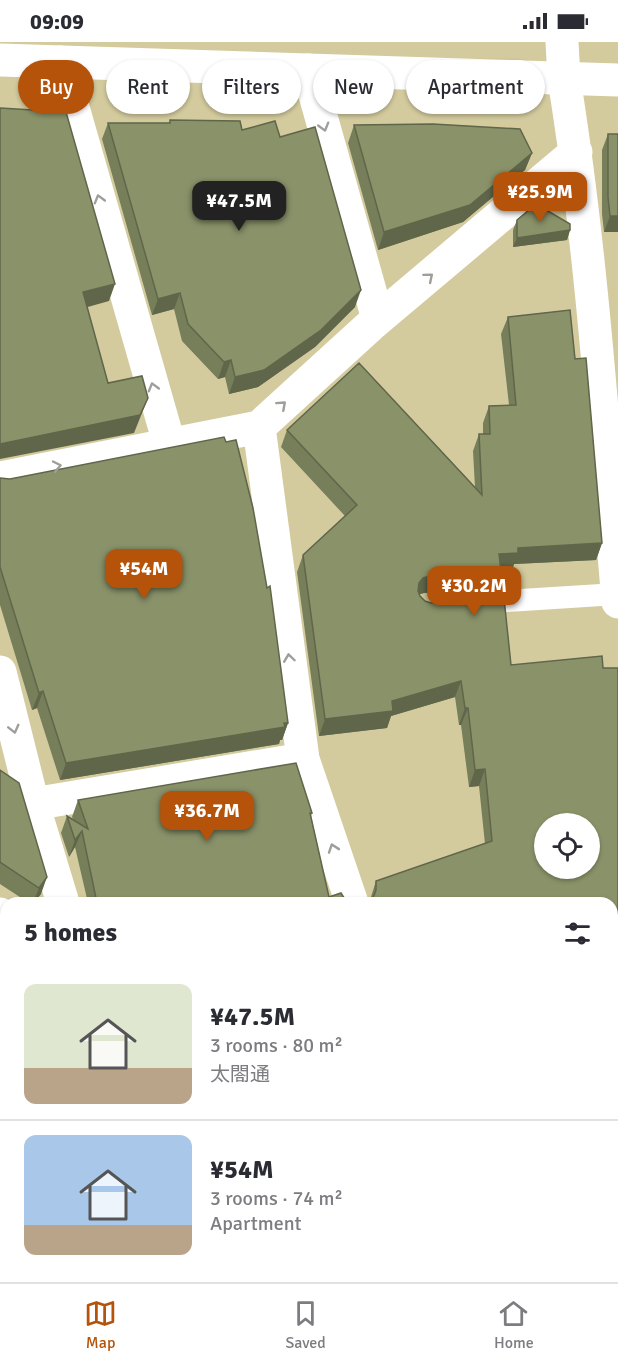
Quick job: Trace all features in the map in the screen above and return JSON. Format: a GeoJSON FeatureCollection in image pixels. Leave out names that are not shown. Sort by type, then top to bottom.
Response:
{"type":"FeatureCollection","features":[{"type":"Feature","properties":{"kind":"street"},"geometry":{"type":"LineString","coordinates":[[562,42],[564,79],[576,152],[605,286],[618,602]]}},
{"type":"Feature","properties":{"kind":"street"},"geometry":{"type":"LineString","coordinates":[[0,60],[18,61]]}},
{"type":"Feature","properties":{"kind":"street"},"geometry":{"type":"LineString","coordinates":[[94,63],[618,80]]}},
{"type":"Feature","properties":{"kind":"street"},"geometry":{"type":"LineString","coordinates":[[308,70],[378,319]]}},
{"type":"Feature","properties":{"kind":"street"},"geometry":{"type":"LineString","coordinates":[[75,114],[169,443]]}},
{"type":"Feature","properties":{"kind":"street"},"geometry":{"type":"LineString","coordinates":[[0,478],[259,427],[378,319],[576,152]]}},
{"type":"Feature","properties":{"kind":"street"},"geometry":{"type":"LineString","coordinates":[[259,427],[303,759],[350,897]]}},
{"type":"Feature","properties":{"kind":"street"},"geometry":{"type":"LineString","coordinates":[[0,672],[33,804],[61,897]]}},
{"type":"Feature","properties":{"kind":"street"},"geometry":{"type":"LineString","coordinates":[[33,804],[303,759]]}},
{"type":"Feature","properties":{"kind":"lane"},"geometry":{"type":"LineString","coordinates":[[458,604],[617,594]]}},
{"type":"Feature","properties":{"kind":"building"},"geometry":{"type":"Polygon","coordinates":[[[0,108],[18,109],[18,114],[67,114],[115,284],[83,292],[108,383],[142,376],[148,398],[140,415],[0,444],[0,108]]]}},
{"type":"Feature","properties":{"kind":"building"},"geometry":{"type":"Polygon","coordinates":[[[170,120],[240,121],[242,130],[275,121],[280,137],[315,127],[361,290],[321,330],[264,370],[235,377],[231,360],[224,362],[188,324],[180,293],[158,299],[108,123],[170,123],[170,120]]]}},
{"type":"Feature","properties":{"kind":"building"},"geometry":{"type":"Polygon","coordinates":[[[433,124],[520,129],[532,153],[470,205],[384,232],[354,125],[433,124]]]}},
{"type":"Feature","properties":{"kind":"building"},"geometry":{"type":"Polygon","coordinates":[[[608,134],[618,134],[618,216],[610,216],[608,134]]]}},
{"type":"Feature","properties":{"kind":"building"},"geometry":{"type":"Polygon","coordinates":[[[536,204],[570,224],[570,230],[517,238],[517,220],[536,204]]]}},
{"type":"Feature","properties":{"kind":"building"},"geometry":{"type":"Polygon","coordinates":[[[570,310],[575,359],[586,358],[602,543],[518,548],[518,553],[499,554],[501,571],[430,576],[423,578],[419,583],[418,591],[425,601],[431,603],[504,598],[511,665],[602,656],[603,668],[618,668],[618,897],[373,897],[376,881],[492,841],[485,769],[475,770],[468,708],[465,708],[461,681],[392,701],[393,711],[325,719],[303,555],[357,505],[287,430],[359,363],[482,495],[479,434],[490,434],[489,406],[516,405],[508,317],[570,310]]]}},
{"type":"Feature","properties":{"kind":"building"},"geometry":{"type":"Polygon","coordinates":[[[224,437],[226,442],[236,440],[253,508],[267,588],[270,586],[288,723],[284,723],[285,727],[66,763],[43,691],[39,693],[0,567],[0,478],[10,479],[224,437]]]}},
{"type":"Feature","properties":{"kind":"building"},"geometry":{"type":"Polygon","coordinates":[[[296,763],[312,813],[310,813],[329,897],[96,897],[82,831],[75,840],[67,816],[88,829],[78,800],[296,763]]]}},
{"type":"Feature","properties":{"kind":"building"},"geometry":{"type":"Polygon","coordinates":[[[0,770],[19,783],[47,877],[39,888],[0,862],[0,770]]]}},
{"type":"Feature","properties":{"kind":"building"},"geometry":{"type":"Polygon","coordinates":[[[341,893],[344,897],[329,897],[341,893]]]}}]}
